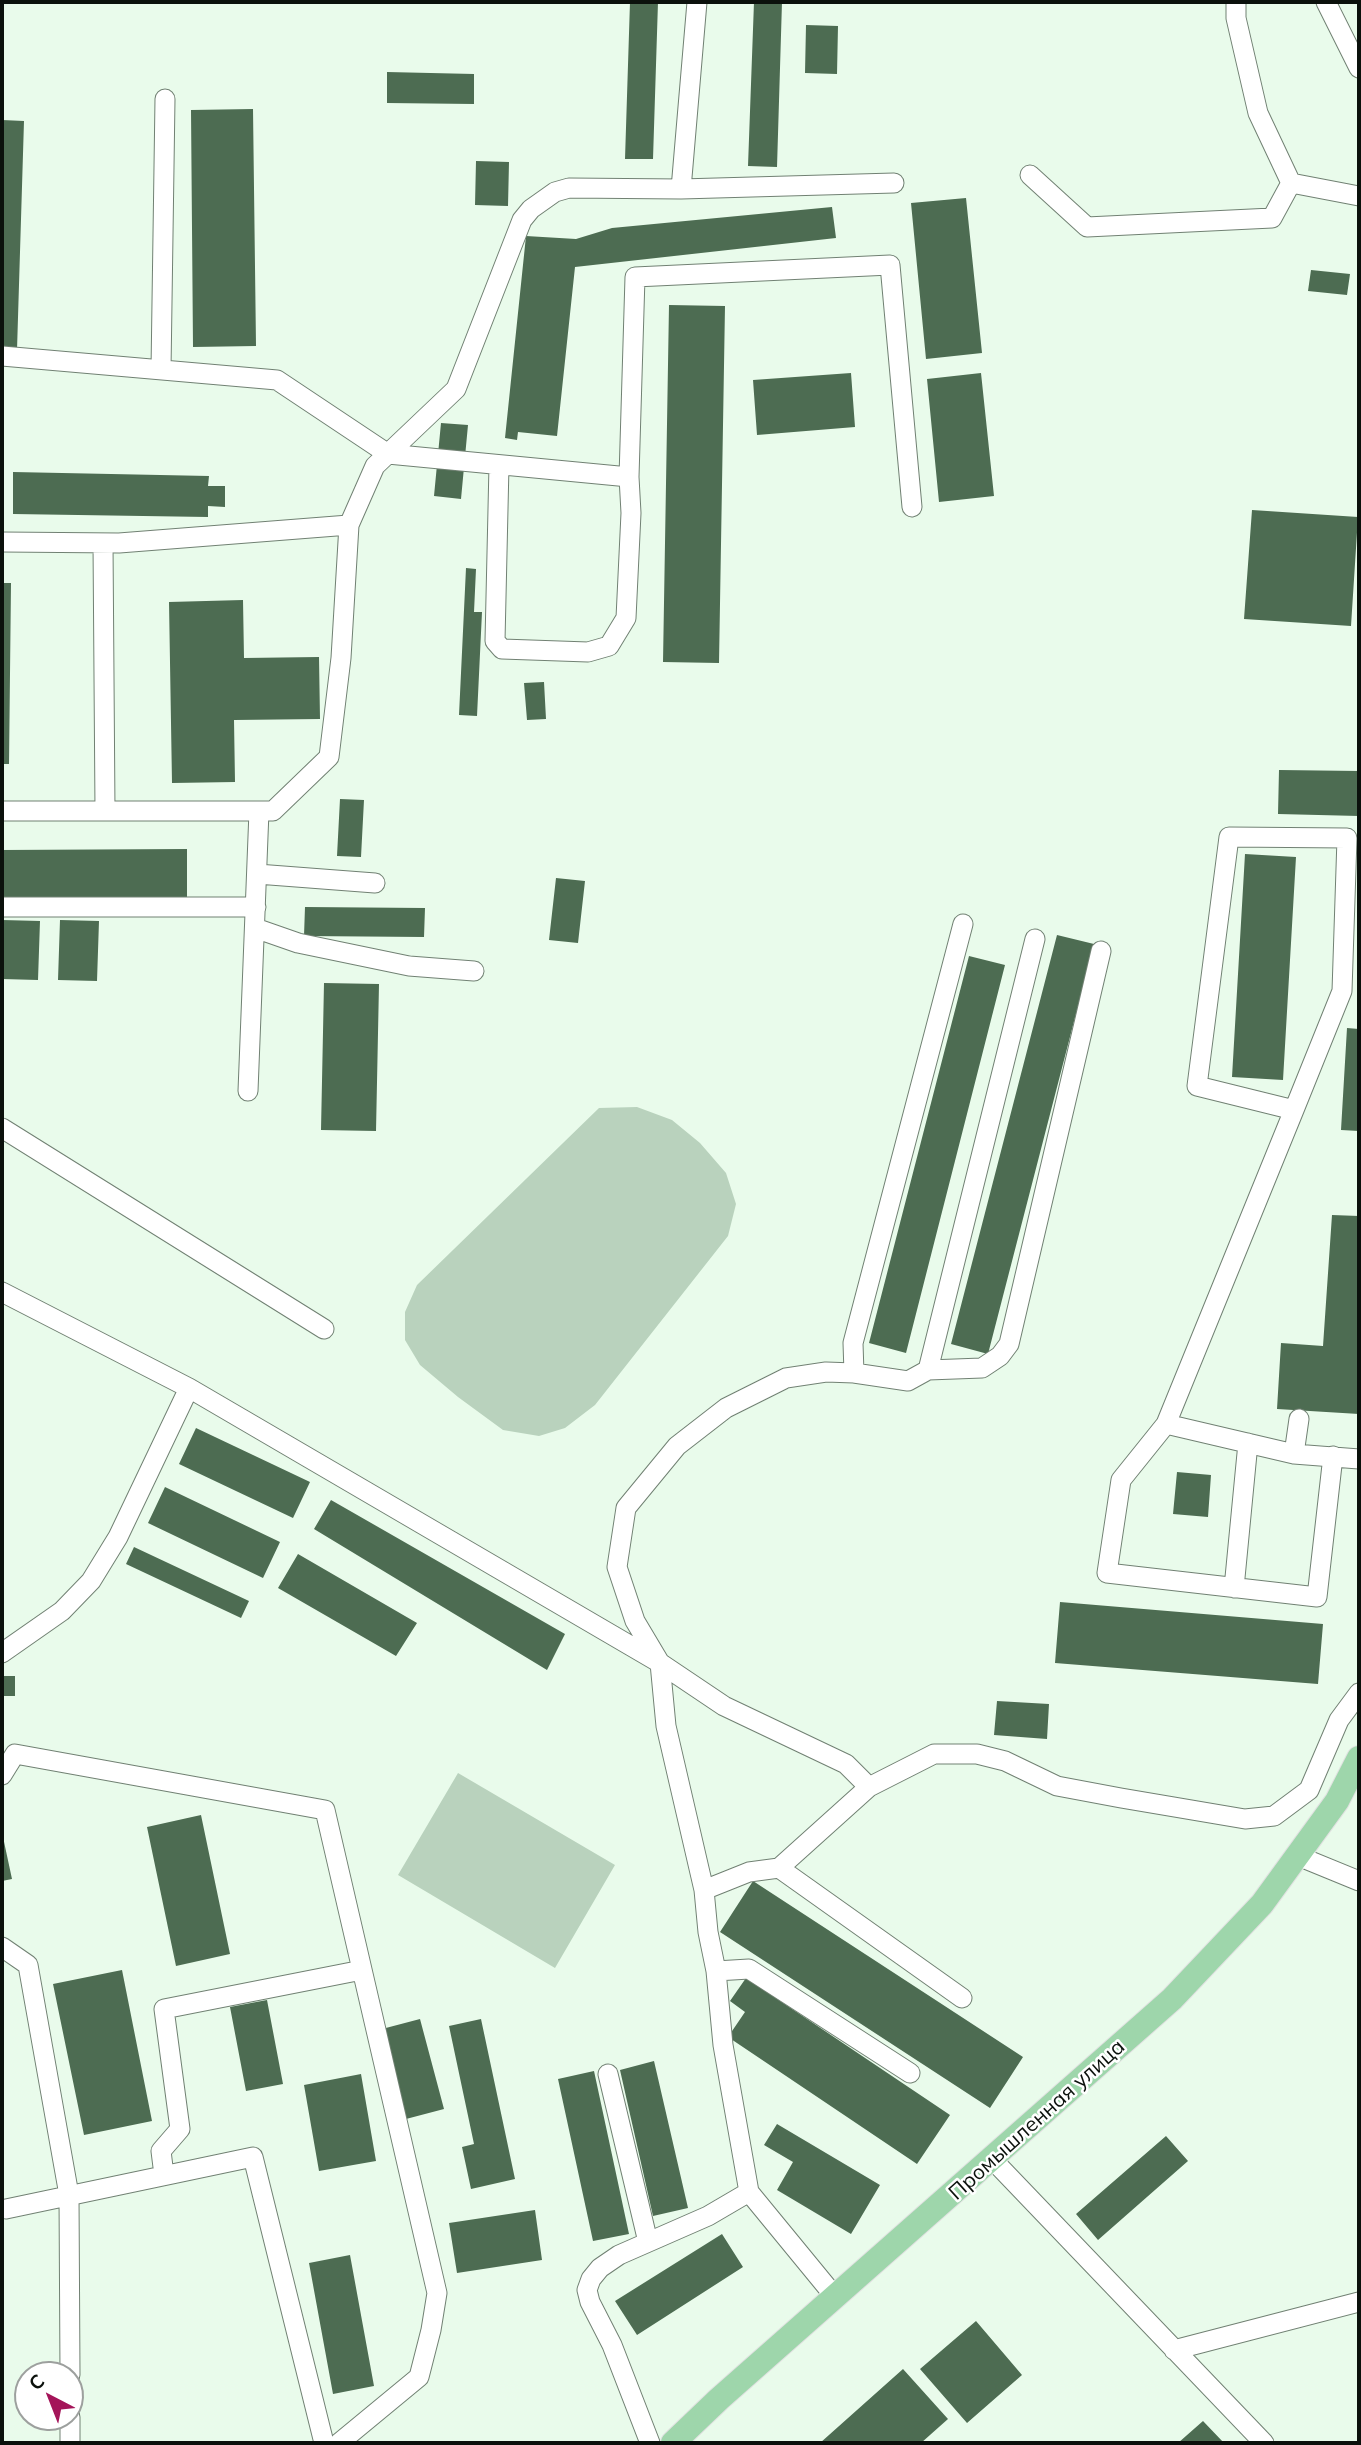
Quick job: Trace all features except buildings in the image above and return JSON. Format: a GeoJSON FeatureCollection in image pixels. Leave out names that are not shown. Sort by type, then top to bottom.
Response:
{"type":"FeatureCollection","features":[{"type":"Feature","properties":{"kind":"main road","name":"Промышленная улица"},"geometry":{"type":"LineString","coordinates":[[673,2443],[719,2399],[993,2160],[1172,1999],[1262,1904],[1337,1801],[1359,1758]]}},
{"type":"Feature","properties":{"kind":"street"},"geometry":{"type":"LineString","coordinates":[[681,189],[697,2]]}},
{"type":"Feature","properties":{"kind":"street"},"geometry":{"type":"LineString","coordinates":[[1236,2],[1236,18],[1258,113],[1291,183]]}},
{"type":"Feature","properties":{"kind":"street"},"geometry":{"type":"LineString","coordinates":[[1326,2],[1359,68]]}},
{"type":"Feature","properties":{"kind":"street"},"geometry":{"type":"LineString","coordinates":[[161,370],[164,99]]}},
{"type":"Feature","properties":{"kind":"street"},"geometry":{"type":"LineString","coordinates":[[1030,175],[1087,227],[1272,218],[1291,183]]}},
{"type":"Feature","properties":{"kind":"street"},"geometry":{"type":"LineString","coordinates":[[2,811],[273,811],[329,757],[341,658],[349,525],[375,466],[456,389],[522,220],[531,209],[555,192],[569,188],[681,189],[894,183]]}},
{"type":"Feature","properties":{"kind":"street"},"geometry":{"type":"LineString","coordinates":[[1291,183],[1359,196]]}},
{"type":"Feature","properties":{"kind":"street"},"geometry":{"type":"LineString","coordinates":[[499,465],[495,641],[502,649],[588,652],[609,646],[626,618],[632,513],[629,477],[635,277],[890,265],[912,507]]}},
{"type":"Feature","properties":{"kind":"street"},"geometry":{"type":"LineString","coordinates":[[2,356],[277,380],[388,454],[629,477]]}},
{"type":"Feature","properties":{"kind":"street"},"geometry":{"type":"LineString","coordinates":[[2,542],[103,542],[349,525]]}},
{"type":"Feature","properties":{"kind":"street"},"geometry":{"type":"LineString","coordinates":[[103,542],[105,811]]}},
{"type":"Feature","properties":{"kind":"street"},"geometry":{"type":"LineString","coordinates":[[248,1091],[259,811]]}},
{"type":"Feature","properties":{"kind":"street"},"geometry":{"type":"LineString","coordinates":[[1294,1110],[1197,1086],[1229,836],[1347,838],[1342,991],[1294,1110],[1166,1424],[1121,1480],[1107,1573],[1317,1597],[1333,1456]]}},
{"type":"Feature","properties":{"kind":"street"},"geometry":{"type":"LineString","coordinates":[[257,874],[375,883]]}},
{"type":"Feature","properties":{"kind":"street"},"geometry":{"type":"LineString","coordinates":[[2,908],[256,907]]}},
{"type":"Feature","properties":{"kind":"street"},"geometry":{"type":"LineString","coordinates":[[854,1373],[853,1343],[964,924]]}},
{"type":"Feature","properties":{"kind":"street"},"geometry":{"type":"LineString","coordinates":[[255,928],[298,943],[409,966],[474,971]]}},
{"type":"Feature","properties":{"kind":"street"},"geometry":{"type":"LineString","coordinates":[[928,1370],[1035,939]]}},
{"type":"Feature","properties":{"kind":"street"},"geometry":{"type":"LineString","coordinates":[[836,2298],[749,2192],[723,2045],[704,1890],[666,1726],[660,1663],[635,1621],[617,1567],[626,1508],[677,1446],[726,1408],[786,1378],[854,1373],[908,1381],[928,1370],[982,1368],[1000,1356],[1009,1344],[1101,951]]}},
{"type":"Feature","properties":{"kind":"street"},"geometry":{"type":"LineString","coordinates":[[2,1128],[324,1329]]}},
{"type":"Feature","properties":{"kind":"street"},"geometry":{"type":"LineString","coordinates":[[2,1292],[189,1388],[660,1663],[724,1706],[846,1763],[869,1787]]}},
{"type":"Feature","properties":{"kind":"street"},"geometry":{"type":"LineString","coordinates":[[2,1653],[62,1611],[91,1581],[118,1537],[189,1388]]}},
{"type":"Feature","properties":{"kind":"street"},"geometry":{"type":"LineString","coordinates":[[1294,1454],[1299,1419]]}},
{"type":"Feature","properties":{"kind":"street"},"geometry":{"type":"LineString","coordinates":[[1166,1424],[1294,1454],[1359,1458]]}},
{"type":"Feature","properties":{"kind":"street"},"geometry":{"type":"LineString","coordinates":[[1234,1588],[1248,1443]]}},
{"type":"Feature","properties":{"kind":"street"},"geometry":{"type":"LineString","coordinates":[[704,1890],[749,1872],[779,1868],[869,1787],[934,1754],[977,1754],[1005,1761],[1057,1786],[1245,1819],[1275,1816],[1309,1790],[1339,1720],[1359,1693]]}},
{"type":"Feature","properties":{"kind":"street"},"geometry":{"type":"LineString","coordinates":[[2,1775],[15,1754],[325,1810],[437,2293],[419,2377],[339,2443]]}},
{"type":"Feature","properties":{"kind":"street"},"geometry":{"type":"LineString","coordinates":[[1298,1856],[1359,1881]]}},
{"type":"Feature","properties":{"kind":"street"},"geometry":{"type":"LineString","coordinates":[[779,1868],[962,1998]]}},
{"type":"Feature","properties":{"kind":"street"},"geometry":{"type":"LineString","coordinates":[[2,1947],[29,1965],[69,2195],[70,2361]]}},
{"type":"Feature","properties":{"kind":"street"},"geometry":{"type":"LineString","coordinates":[[716,1971],[749,1969],[910,2073]]}},
{"type":"Feature","properties":{"kind":"street"},"geometry":{"type":"LineString","coordinates":[[164,2175],[161,2151],[180,2129],[164,2009],[362,1970]]}},
{"type":"Feature","properties":{"kind":"street"},"geometry":{"type":"LineString","coordinates":[[608,2074],[648,2242]]}},
{"type":"Feature","properties":{"kind":"street"},"geometry":{"type":"LineString","coordinates":[[6,2209],[253,2157],[324,2443]]}},
{"type":"Feature","properties":{"kind":"street"},"geometry":{"type":"LineString","coordinates":[[993,2160],[1264,2443]]}},
{"type":"Feature","properties":{"kind":"street"},"geometry":{"type":"LineString","coordinates":[[650,2443],[612,2345],[590,2302],[587,2290],[591,2279],[600,2268],[618,2255],[708,2216],[749,2192]]}},
{"type":"Feature","properties":{"kind":"street"},"geometry":{"type":"LineString","coordinates":[[1174,2350],[1359,2302]]}},
{"type":"Feature","properties":{"kind":"green space"},"geometry":{"type":"Polygon","coordinates":[[[637,1107],[672,1120],[700,1143],[726,1173],[736,1204],[728,1236],[595,1405],[565,1428],[539,1436],[503,1430],[420,1365],[405,1340],[405,1312],[417,1285],[599,1108],[637,1107]]]}},
{"type":"Feature","properties":{"kind":"green space"},"geometry":{"type":"Polygon","coordinates":[[[458,1773],[615,1865],[555,1968],[398,1875],[458,1773]]]}}]}
